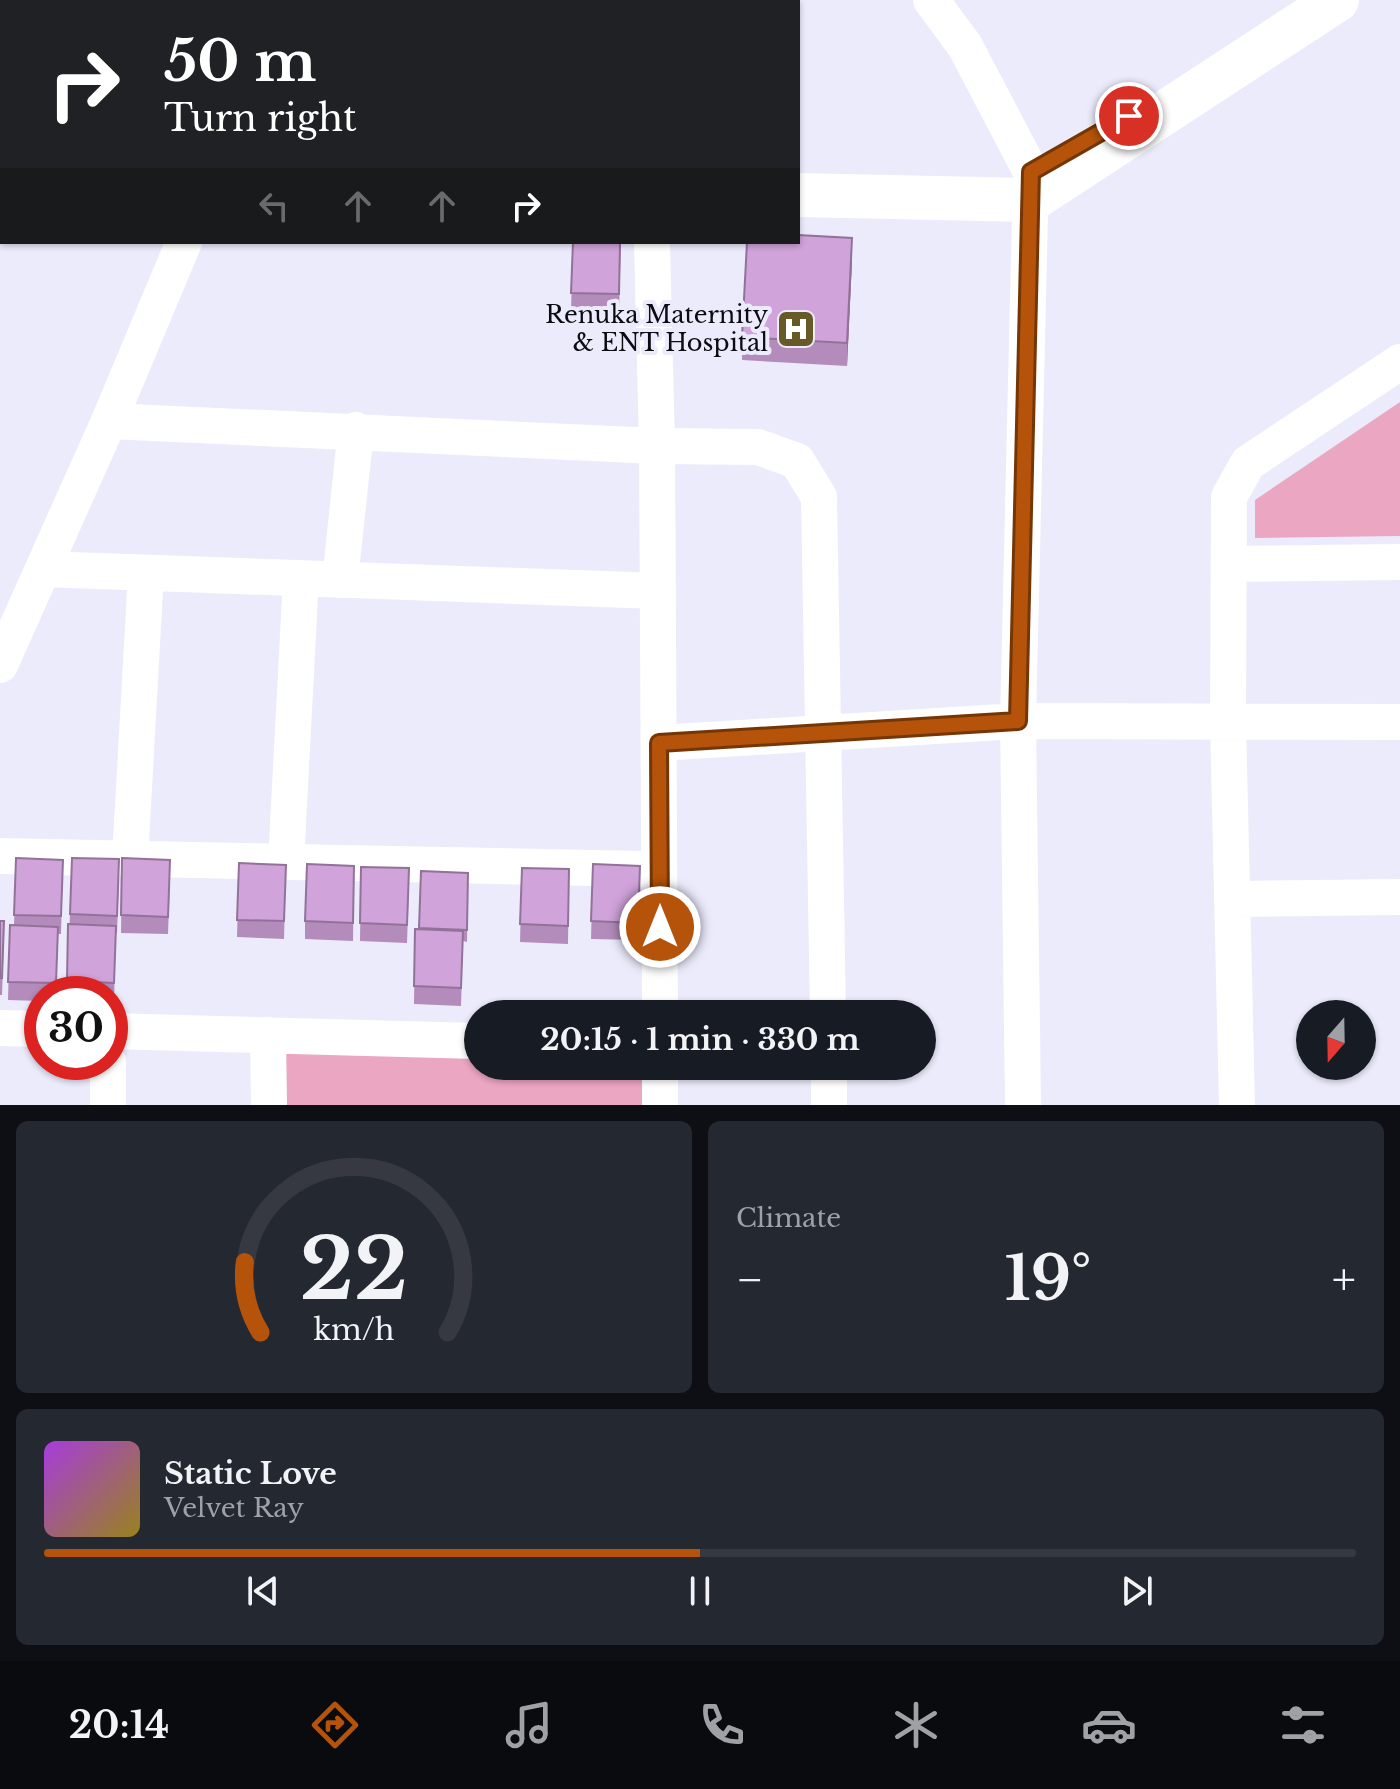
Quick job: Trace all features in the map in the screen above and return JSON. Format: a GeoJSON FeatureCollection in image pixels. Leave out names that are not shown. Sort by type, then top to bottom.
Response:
{"type":"FeatureCollection","features":[{"type":"Feature","properties":{"kind":"main road"},"geometry":{"type":"LineString","coordinates":[[800,169],[1031,186],[1293,0]]}},
{"type":"Feature","properties":{"kind":"main road"},"geometry":{"type":"LineString","coordinates":[[800,195],[1031,186],[1337,0]]}},
{"type":"Feature","properties":{"kind":"street"},"geometry":{"type":"LineString","coordinates":[[931,0],[965,46],[1031,186],[1018,721],[1023,1105]]}},
{"type":"Feature","properties":{"kind":"street"},"geometry":{"type":"LineString","coordinates":[[0,665],[109,421],[183,244]]}},
{"type":"Feature","properties":{"kind":"street"},"geometry":{"type":"LineString","coordinates":[[652,244],[657,446],[660,1000]]}},
{"type":"Feature","properties":{"kind":"street"},"geometry":{"type":"LineString","coordinates":[[1237,1105],[1228,722],[1229,497],[1248,463],[1400,362]]}},
{"type":"Feature","properties":{"kind":"street"},"geometry":{"type":"LineString","coordinates":[[109,421],[657,446],[758,447],[797,461],[819,497],[828,1000]]}},
{"type":"Feature","properties":{"kind":"street"},"geometry":{"type":"LineString","coordinates":[[340,580],[356,430]]}},
{"type":"Feature","properties":{"kind":"street"},"geometry":{"type":"LineString","coordinates":[[1229,564],[1400,562]]}},
{"type":"Feature","properties":{"kind":"street"},"geometry":{"type":"LineString","coordinates":[[43,569],[658,591]]}},
{"type":"Feature","properties":{"kind":"street"},"geometry":{"type":"LineString","coordinates":[[130,859],[146,573]]}},
{"type":"Feature","properties":{"kind":"street"},"geometry":{"type":"LineString","coordinates":[[286,862],[301,578]]}},
{"type":"Feature","properties":{"kind":"street"},"geometry":{"type":"LineString","coordinates":[[659,743],[1018,721],[1400,722]]}},
{"type":"Feature","properties":{"kind":"street"},"geometry":{"type":"LineString","coordinates":[[0,856],[659,870]]}},
{"type":"Feature","properties":{"kind":"street"},"geometry":{"type":"LineString","coordinates":[[1232,899],[1400,897]]}},
{"type":"Feature","properties":{"kind":"street"},"geometry":{"type":"LineString","coordinates":[[0,1028],[24,1029]]}},
{"type":"Feature","properties":{"kind":"street"},"geometry":{"type":"LineString","coordinates":[[128,1031],[464,1041]]}},
{"type":"Feature","properties":{"kind":"street"},"geometry":{"type":"LineString","coordinates":[[268,1035],[269,1105]]}},
{"type":"Feature","properties":{"kind":"street"},"geometry":{"type":"LineString","coordinates":[[108,1080],[108,1105]]}},
{"type":"Feature","properties":{"kind":"street"},"geometry":{"type":"LineString","coordinates":[[660,1080],[660,1105]]}},
{"type":"Feature","properties":{"kind":"street"},"geometry":{"type":"LineString","coordinates":[[829,1080],[829,1105]]}},
{"type":"Feature","properties":{"kind":"shaded area"},"geometry":{"type":"Polygon","coordinates":[[[1400,402],[1400,536],[1255,538],[1255,500],[1400,402]]]}},
{"type":"Feature","properties":{"kind":"shaded area"},"geometry":{"type":"Polygon","coordinates":[[[276,1045],[464,1051],[464,1080],[651,1080],[651,1105],[277,1105],[276,1045]]]}},
{"type":"Feature","properties":{"kind":"building"},"geometry":{"type":"Polygon","coordinates":[[[800,235],[852,238],[847,343],[742,337],[747,244],[800,244],[800,235]]]}},
{"type":"Feature","properties":{"kind":"building"},"geometry":{"type":"Polygon","coordinates":[[[573,244],[620,244],[619,294],[571,293],[573,244]]]}},
{"type":"Feature","properties":{"kind":"building"},"geometry":{"type":"Polygon","coordinates":[[[16,858],[63,860],[61,916],[14,915],[16,858]]]}},
{"type":"Feature","properties":{"kind":"building"},"geometry":{"type":"Polygon","coordinates":[[[72,858],[119,859],[117,916],[70,914],[72,858]]]}},
{"type":"Feature","properties":{"kind":"building"},"geometry":{"type":"Polygon","coordinates":[[[122,858],[170,860],[168,917],[121,915],[122,858]]]}},
{"type":"Feature","properties":{"kind":"building"},"geometry":{"type":"Polygon","coordinates":[[[239,863],[286,865],[284,921],[237,920],[239,863]]]}},
{"type":"Feature","properties":{"kind":"building"},"geometry":{"type":"Polygon","coordinates":[[[307,864],[354,866],[353,923],[305,921],[307,864]]]}},
{"type":"Feature","properties":{"kind":"building"},"geometry":{"type":"Polygon","coordinates":[[[593,864],[640,866],[638,923],[591,921],[593,864]]]}},
{"type":"Feature","properties":{"kind":"building"},"geometry":{"type":"Polygon","coordinates":[[[361,867],[409,868],[407,925],[360,923],[361,867]]]}},
{"type":"Feature","properties":{"kind":"building"},"geometry":{"type":"Polygon","coordinates":[[[522,868],[569,869],[568,926],[520,924],[522,868]]]}},
{"type":"Feature","properties":{"kind":"building"},"geometry":{"type":"Polygon","coordinates":[[[421,871],[468,873],[467,930],[419,928],[421,871]]]}},
{"type":"Feature","properties":{"kind":"building"},"geometry":{"type":"Polygon","coordinates":[[[0,921],[4,921],[2,978],[0,978],[0,921]]]}},
{"type":"Feature","properties":{"kind":"building"},"geometry":{"type":"Polygon","coordinates":[[[68,924],[116,926],[114,976],[67,976],[68,924]]]}},
{"type":"Feature","properties":{"kind":"building"},"geometry":{"type":"Polygon","coordinates":[[[10,925],[58,927],[56,976],[24,976],[24,982],[8,982],[10,925]]]}},
{"type":"Feature","properties":{"kind":"building"},"geometry":{"type":"Polygon","coordinates":[[[415,929],[463,931],[461,988],[414,986],[415,929]]]}},
{"type":"Feature","properties":{"kind":"place","name":"Renuka Maternity & ENT Hospital"},"geometry":{"type":"Point","coordinates":[796,329]}},
{"type":"Feature","properties":{"kind":"route"},"geometry":{"type":"LineString","coordinates":[[660,927],[659,743],[1018,721],[1031,172],[1129,116]]}}]}
